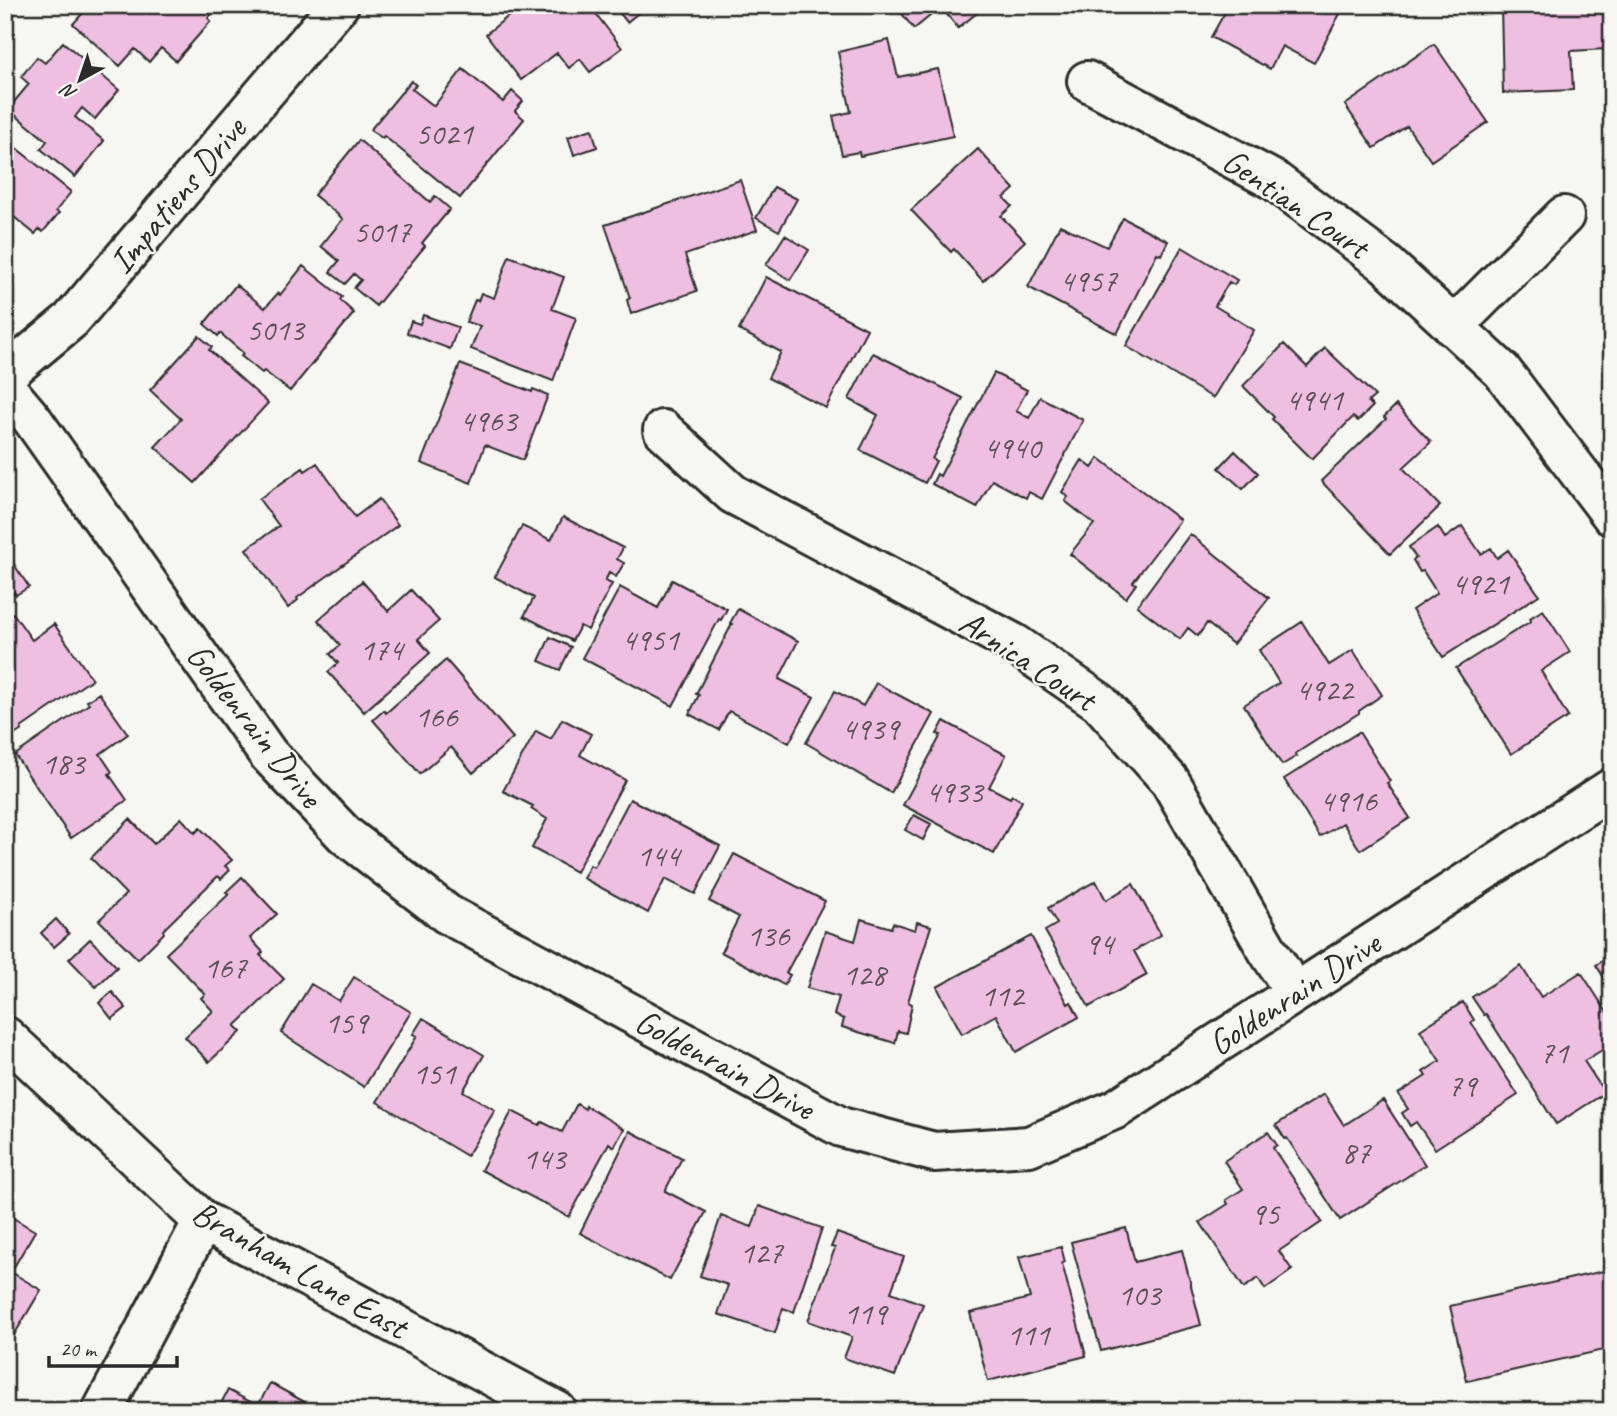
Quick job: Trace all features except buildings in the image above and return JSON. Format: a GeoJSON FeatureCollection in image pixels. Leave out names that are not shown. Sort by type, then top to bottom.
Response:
{"type":"FeatureCollection","features":[{"type":"Feature","properties":{"kind":"street","name":"Impatiens Drive"},"geometry":{"type":"LineString","coordinates":[[5,375],[71,320],[339,5]]}},
{"type":"Feature","properties":{"kind":"street","name":"Gentian Court"},"geometry":{"type":"LineString","coordinates":[[1087,81],[1275,181],[1386,264],[1502,371],[1612,516]]}},
{"type":"Feature","properties":{"kind":"street"},"geometry":{"type":"LineString","coordinates":[[1453,327],[1564,216]]}},
{"type":"Feature","properties":{"kind":"street","name":"Goldenrain Drive"},"geometry":{"type":"LineString","coordinates":[[5,387],[32,419],[268,754],[345,835],[447,914],[841,1127],[934,1152],[1029,1146],[1116,1109],[1612,788]]}},
{"type":"Feature","properties":{"kind":"street","name":"Arnica Court"},"geometry":{"type":"LineString","coordinates":[[663,430],[733,494],[1015,643],[1099,702],[1170,781],[1268,951],[1295,992]]}},
{"type":"Feature","properties":{"kind":"street","name":"Branham Lane East"},"geometry":{"type":"LineString","coordinates":[[5,1036],[203,1221],[557,1411]]}},
{"type":"Feature","properties":{"kind":"street"},"geometry":{"type":"LineString","coordinates":[[102,1411],[203,1221]]}}]}
